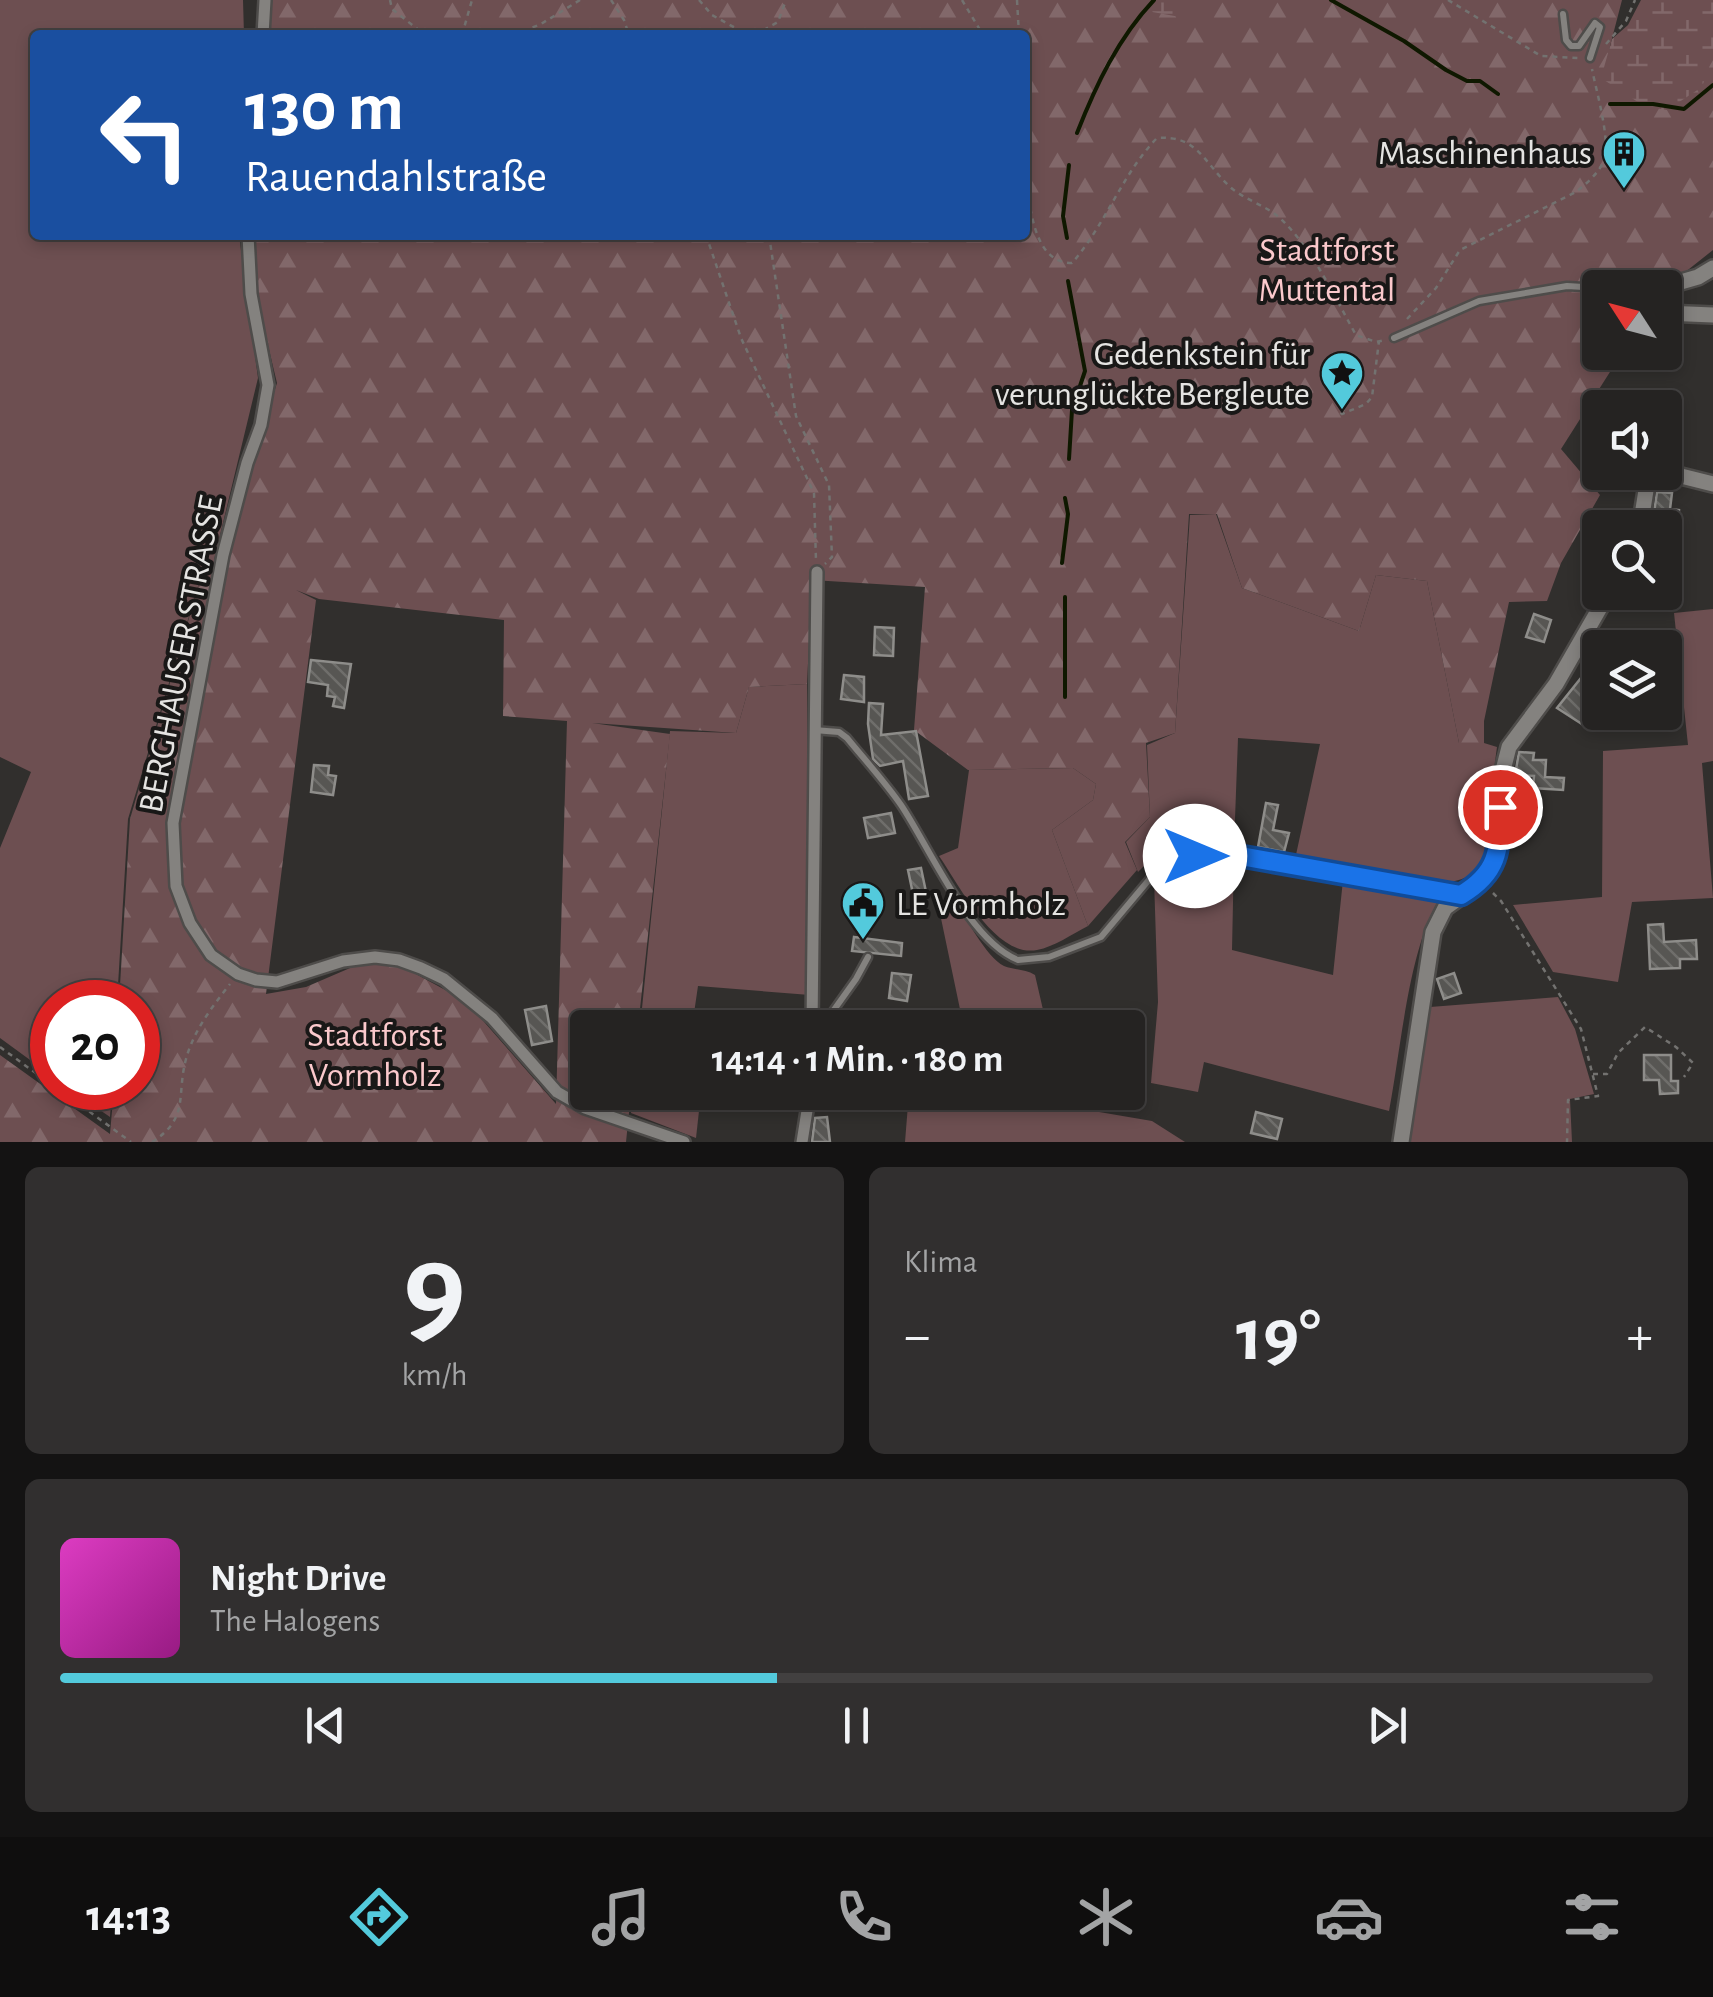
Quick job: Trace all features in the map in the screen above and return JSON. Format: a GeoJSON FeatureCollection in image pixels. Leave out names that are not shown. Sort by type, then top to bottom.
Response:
{"type":"FeatureCollection","features":[{"type":"Feature","properties":{"kind":"street"},"geometry":{"type":"LineString","coordinates":[[263,30],[265,0]]}},
{"type":"Feature","properties":{"kind":"street","name":"BERGHAUSER STRASSE"},"geometry":{"type":"LineString","coordinates":[[238,974],[211,955],[190,923],[176,886],[172,841],[224,555],[261,425],[268,385],[251,294],[248,240]]}},
{"type":"Feature","properties":{"kind":"street"},"geometry":{"type":"LineString","coordinates":[[1682,281],[1713,268]]}},
{"type":"Feature","properties":{"kind":"street"},"geometry":{"type":"LineString","coordinates":[[1682,314],[1713,315]]}},
{"type":"Feature","properties":{"kind":"street"},"geometry":{"type":"LineString","coordinates":[[1682,477],[1713,484]]}},
{"type":"Feature","properties":{"kind":"street"},"geometry":{"type":"LineString","coordinates":[[812,1010],[817,572]]}},
{"type":"Feature","properties":{"kind":"street"},"geometry":{"type":"LineString","coordinates":[[1402,1142],[1430,946],[1446,908],[1481,882],[1496,855],[1501,778],[1509,748],[1556,684],[1599,610]]}},
{"type":"Feature","properties":{"kind":"street"},"geometry":{"type":"LineString","coordinates":[[238,974],[277,982],[343,961],[375,957],[398,960],[444,980],[466,995],[492,1018],[558,1092],[584,1108],[684,1142]]}},
{"type":"Feature","properties":{"kind":"street"},"geometry":{"type":"LineString","coordinates":[[802,1142],[807,1110]]}},
{"type":"Feature","properties":{"kind":"lane"},"geometry":{"type":"LineString","coordinates":[[1563,14],[1566,40],[1571,46],[1579,46],[1595,24],[1600,27],[1590,58]]}},
{"type":"Feature","properties":{"kind":"lane"},"geometry":{"type":"LineString","coordinates":[[1394,338],[1479,301],[1566,286],[1582,287]]}},
{"type":"Feature","properties":{"kind":"lane"},"geometry":{"type":"LineString","coordinates":[[814,730],[829,730],[848,738],[902,806],[986,937],[1018,960],[1049,957],[1101,937],[1153,875],[1175,861],[1218,852],[1461,895]]}},
{"type":"Feature","properties":{"kind":"lane"},"geometry":{"type":"LineString","coordinates":[[833,1010],[868,958]]}},
{"type":"Feature","properties":{"kind":"path"},"geometry":{"type":"LineString","coordinates":[[390,0],[392,8],[418,30]]}},
{"type":"Feature","properties":{"kind":"path"},"geometry":{"type":"LineString","coordinates":[[463,30],[472,0]]}},
{"type":"Feature","properties":{"kind":"path"},"geometry":{"type":"LineString","coordinates":[[526,30],[580,0]]}},
{"type":"Feature","properties":{"kind":"path"},"geometry":{"type":"LineString","coordinates":[[610,0],[627,30]]}},
{"type":"Feature","properties":{"kind":"path"},"geometry":{"type":"LineString","coordinates":[[699,0],[712,14],[739,30]]}},
{"type":"Feature","properties":{"kind":"path"},"geometry":{"type":"LineString","coordinates":[[764,30],[778,22],[786,0]]}},
{"type":"Feature","properties":{"kind":"path"},"geometry":{"type":"LineString","coordinates":[[962,0],[980,30]]}},
{"type":"Feature","properties":{"kind":"path"},"geometry":{"type":"LineString","coordinates":[[1018,0],[1018,30]]}},
{"type":"Feature","properties":{"kind":"path"},"geometry":{"type":"LineString","coordinates":[[1448,0],[1541,56],[1590,58],[1626,21],[1635,0]]}},
{"type":"Feature","properties":{"kind":"path"},"geometry":{"type":"LineString","coordinates":[[1030,204],[1046,253],[1058,263],[1072,263],[1092,241],[1142,153],[1157,138],[1178,136],[1232,189],[1280,218],[1332,288],[1356,335],[1379,341],[1394,338],[1412,311],[1436,288],[1460,250],[1576,192],[1604,160],[1604,132],[1590,58]]}},
{"type":"Feature","properties":{"kind":"path"},"geometry":{"type":"LineString","coordinates":[[708,240],[741,338],[814,493],[817,572]]}},
{"type":"Feature","properties":{"kind":"path"},"geometry":{"type":"LineString","coordinates":[[771,240],[796,416],[829,485],[832,557],[817,572]]}},
{"type":"Feature","properties":{"kind":"path"},"geometry":{"type":"LineString","coordinates":[[1344,410],[1366,404],[1372,398],[1379,341]]}},
{"type":"Feature","properties":{"kind":"path"},"geometry":{"type":"LineString","coordinates":[[1481,882],[1501,901],[1581,1030],[1598,1096],[1568,1100],[1567,1142]]}},
{"type":"Feature","properties":{"kind":"path"},"geometry":{"type":"LineString","coordinates":[[152,1142],[178,1118],[185,1061],[198,1028],[238,974]]}},
{"type":"Feature","properties":{"kind":"path"},"geometry":{"type":"LineString","coordinates":[[1592,1074],[1607,1074],[1618,1053],[1644,1026],[1693,1063],[1684,1077]]}},
{"type":"Feature","properties":{"kind":"path"},"geometry":{"type":"LineString","coordinates":[[0,1047],[30,1069]]}},
{"type":"Feature","properties":{"kind":"path"},"geometry":{"type":"LineString","coordinates":[[87,1110],[131,1142]]}},
{"type":"Feature","properties":{"kind":"path"},"geometry":{"type":"LineString","coordinates":[[165,1134],[166,1142]]}},
{"type":"Feature","properties":{"kind":"green space"},"geometry":{"type":"Polygon","coordinates":[[[0,0],[243,0],[244,30],[30,30],[30,240],[240,240],[258,378],[214,560],[206,560],[128,819],[118,980],[30,980],[30,1060],[0,1038],[0,848],[31,772],[0,757],[0,0]]]}},
{"type":"Feature","properties":{"kind":"green space","name":"Stadtforst Muttental"},"geometry":{"type":"Polygon","coordinates":[[[271,0],[1622,0],[1609,50],[1713,0],[1713,250],[1682,273],[1682,270],[1582,270],[1582,370],[1611,370],[1598,390],[1582,390],[1582,416],[1561,449],[1582,474],[1582,490],[1596,490],[1600,495],[1591,510],[1582,510],[1582,526],[1561,563],[1547,601],[1509,602],[1484,721],[1484,743],[1459,743],[1427,581],[1376,575],[1359,631],[1242,588],[1217,514],[1189,514],[1175,733],[1146,743],[1150,817],[1125,842],[1137,870],[1088,926],[1052,830],[1093,800],[1096,784],[1073,768],[968,770],[914,730],[925,587],[812,580],[807,684],[749,687],[736,733],[592,723],[670,734],[640,1010],[570,1010],[570,1110],[629,1110],[626,1142],[0,1142],[0,1055],[30,1077],[30,1110],[77,1110],[110,1134],[112,1110],[160,1110],[160,980],[120,980],[130,819],[206,560],[229,560],[251,465],[277,383],[255,291],[255,240],[1030,240],[1030,30],[268,30],[271,0]],[[296,590],[316,600],[266,994],[306,987],[364,962],[403,967],[471,1007],[556,1104],[567,721],[503,716],[504,620],[319,599],[296,590]]]}},
{"type":"Feature","properties":{"kind":"green space"},"geometry":{"type":"Polygon","coordinates":[[[1130,0],[1204,0],[1191,19],[1125,7],[1130,0]]]}},
{"type":"Feature","properties":{"kind":"green space"},"geometry":{"type":"Polygon","coordinates":[[[1641,0],[1713,0],[1713,55],[1702,87],[1667,110],[1644,106],[1601,78],[1612,39],[1628,25],[1641,0]]]}},
{"type":"Feature","properties":{"kind":"green space"},"geometry":{"type":"Polygon","coordinates":[[[1216,514],[1242,588],[1359,631],[1376,575],[1427,581],[1459,743],[1497,747],[1490,834],[1483,861],[1471,875],[1426,884],[1294,864],[1320,744],[1238,738],[1234,846],[1210,841],[1160,850],[1138,872],[1126,842],[1150,817],[1147,745],[1175,733],[1190,515],[1216,514]]]}},
{"type":"Feature","properties":{"kind":"green space"},"geometry":{"type":"Polygon","coordinates":[[[1713,609],[1713,761],[1702,763],[1713,898],[1632,902],[1618,982],[1553,972],[1513,905],[1602,897],[1603,751],[1688,745],[1682,688],[1682,630],[1676,630],[1674,613],[1713,609]]]}},
{"type":"Feature","properties":{"kind":"green space"},"geometry":{"type":"Polygon","coordinates":[[[807,684],[810,995],[698,986],[694,1010],[642,1010],[670,731],[736,733],[749,687],[807,684]]]}},
{"type":"Feature","properties":{"kind":"green space"},"geometry":{"type":"Polygon","coordinates":[[[1073,768],[1096,784],[1093,800],[1052,830],[1088,926],[1043,948],[1022,949],[993,932],[939,856],[958,848],[969,770],[1073,768]]]}},
{"type":"Feature","properties":{"kind":"green space"},"geometry":{"type":"Polygon","coordinates":[[[1234,855],[1232,950],[1333,975],[1343,880],[1425,895],[1437,903],[1412,975],[1389,1111],[1204,1062],[1198,1092],[1151,1083],[1158,1002],[1154,879],[1169,862],[1234,855]]]}},
{"type":"Feature","properties":{"kind":"green space"},"geometry":{"type":"Polygon","coordinates":[[[954,899],[997,961],[1035,975],[1043,1010],[960,1010],[938,904],[954,899]]]}},
{"type":"Feature","properties":{"kind":"green space"},"geometry":{"type":"Polygon","coordinates":[[[1558,997],[1575,1029],[1594,1094],[1570,1099],[1572,1142],[1410,1142],[1430,1007],[1558,997]]]}},
{"type":"Feature","properties":{"kind":"green space"},"geometry":{"type":"Polygon","coordinates":[[[699,1110],[696,1138],[631,1113],[699,1110]]]}},
{"type":"Feature","properties":{"kind":"green space"},"geometry":{"type":"Polygon","coordinates":[[[908,1110],[1087,1110],[1152,1121],[1185,1142],[905,1142],[908,1110]]]}},
{"type":"Feature","properties":{"kind":"building"},"geometry":{"type":"Polygon","coordinates":[[[1657,492],[1672,493],[1670,509],[1679,510],[1654,510],[1657,492]]]}},
{"type":"Feature","properties":{"kind":"building"},"geometry":{"type":"Polygon","coordinates":[[[1534,614],[1551,620],[1544,642],[1526,637],[1534,614]]]}},
{"type":"Feature","properties":{"kind":"building"},"geometry":{"type":"Polygon","coordinates":[[[875,627],[894,628],[893,656],[874,655],[875,627]]]}},
{"type":"Feature","properties":{"kind":"building"},"geometry":{"type":"Polygon","coordinates":[[[311,660],[351,664],[344,708],[333,706],[335,697],[327,696],[328,685],[308,682],[311,660]]]}},
{"type":"Feature","properties":{"kind":"building"},"geometry":{"type":"Polygon","coordinates":[[[844,675],[864,677],[864,702],[841,699],[844,675]]]}},
{"type":"Feature","properties":{"kind":"building"},"geometry":{"type":"Polygon","coordinates":[[[1582,677],[1582,724],[1557,708],[1582,677]]]}},
{"type":"Feature","properties":{"kind":"building"},"geometry":{"type":"Polygon","coordinates":[[[869,703],[883,704],[881,735],[916,731],[928,796],[909,799],[903,761],[880,766],[873,759],[869,703]]]}},
{"type":"Feature","properties":{"kind":"building"},"geometry":{"type":"Polygon","coordinates":[[[1519,752],[1534,753],[1533,760],[1546,760],[1545,777],[1564,778],[1563,790],[1533,788],[1534,776],[1515,775],[1519,752]]]}},
{"type":"Feature","properties":{"kind":"building"},"geometry":{"type":"Polygon","coordinates":[[[314,765],[329,766],[328,775],[336,776],[333,795],[311,792],[314,765]]]}},
{"type":"Feature","properties":{"kind":"building"},"geometry":{"type":"Polygon","coordinates":[[[1266,803],[1278,805],[1273,830],[1289,833],[1284,852],[1258,847],[1266,803]]]}},
{"type":"Feature","properties":{"kind":"building"},"geometry":{"type":"Polygon","coordinates":[[[891,813],[895,833],[868,838],[864,818],[891,813]]]}},
{"type":"Feature","properties":{"kind":"building"},"geometry":{"type":"Polygon","coordinates":[[[921,868],[926,892],[913,894],[908,870],[921,868]]]}},
{"type":"Feature","properties":{"kind":"building"},"geometry":{"type":"Polygon","coordinates":[[[1663,924],[1664,942],[1696,940],[1697,959],[1680,959],[1680,968],[1650,969],[1648,925],[1663,924]]]}},
{"type":"Feature","properties":{"kind":"building"},"geometry":{"type":"Polygon","coordinates":[[[854,937],[902,943],[901,956],[852,951],[854,937]]]}},
{"type":"Feature","properties":{"kind":"building"},"geometry":{"type":"Polygon","coordinates":[[[892,973],[911,975],[907,1001],[889,998],[892,973]]]}},
{"type":"Feature","properties":{"kind":"building"},"geometry":{"type":"Polygon","coordinates":[[[1454,973],[1461,993],[1444,999],[1437,979],[1454,973]]]}},
{"type":"Feature","properties":{"kind":"building"},"geometry":{"type":"Polygon","coordinates":[[[546,1006],[552,1041],[532,1045],[525,1010],[546,1006]]]}},
{"type":"Feature","properties":{"kind":"building"},"geometry":{"type":"Polygon","coordinates":[[[1644,1055],[1671,1055],[1671,1081],[1678,1081],[1678,1093],[1660,1094],[1659,1080],[1644,1080],[1644,1055]]]}},
{"type":"Feature","properties":{"kind":"building"},"geometry":{"type":"Polygon","coordinates":[[[1256,1112],[1282,1119],[1277,1139],[1251,1133],[1256,1112]]]}},
{"type":"Feature","properties":{"kind":"building"},"geometry":{"type":"Polygon","coordinates":[[[827,1117],[830,1142],[812,1142],[815,1118],[827,1117]]]}},
{"type":"Feature","properties":{"kind":"waterway"},"geometry":{"type":"LineString","coordinates":[[1077,133],[1109,63],[1154,0]]}},
{"type":"Feature","properties":{"kind":"waterway"},"geometry":{"type":"LineString","coordinates":[[1331,0],[1446,70],[1467,81],[1480,81],[1498,94]]}},
{"type":"Feature","properties":{"kind":"waterway"},"geometry":{"type":"LineString","coordinates":[[1610,104],[1684,109],[1713,85]]}},
{"type":"Feature","properties":{"kind":"waterway"},"geometry":{"type":"LineString","coordinates":[[1067,238],[1063,216],[1069,165]]}},
{"type":"Feature","properties":{"kind":"waterway"},"geometry":{"type":"LineString","coordinates":[[1068,281],[1085,371],[1072,410],[1069,459]]}},
{"type":"Feature","properties":{"kind":"waterway"},"geometry":{"type":"LineString","coordinates":[[1062,563],[1068,514],[1065,498]]}},
{"type":"Feature","properties":{"kind":"waterway"},"geometry":{"type":"LineString","coordinates":[[1065,597],[1065,697]]}},
{"type":"Feature","properties":{"kind":"place","name":"Maschinenhaus"},"geometry":{"type":"Point","coordinates":[1624,190]}},
{"type":"Feature","properties":{"kind":"place","name":"Gedenkstein für verunglückte Bergleute"},"geometry":{"type":"Point","coordinates":[1342,411]}},
{"type":"Feature","properties":{"kind":"place","name":"LE Vormholz"},"geometry":{"type":"Point","coordinates":[863,941]}},
{"type":"Feature","properties":{"kind":"route"},"geometry":{"type":"LineString","coordinates":[[1195,856],[1218,852],[1256,857],[1461,895],[1481,882],[1493,865],[1500,807]]}},
{"type":"Feature","properties":{"kind":"park label","name":"Stadtforst Vormholz"},"geometry":{"type":"Point","coordinates":[375,1054]}}]}
